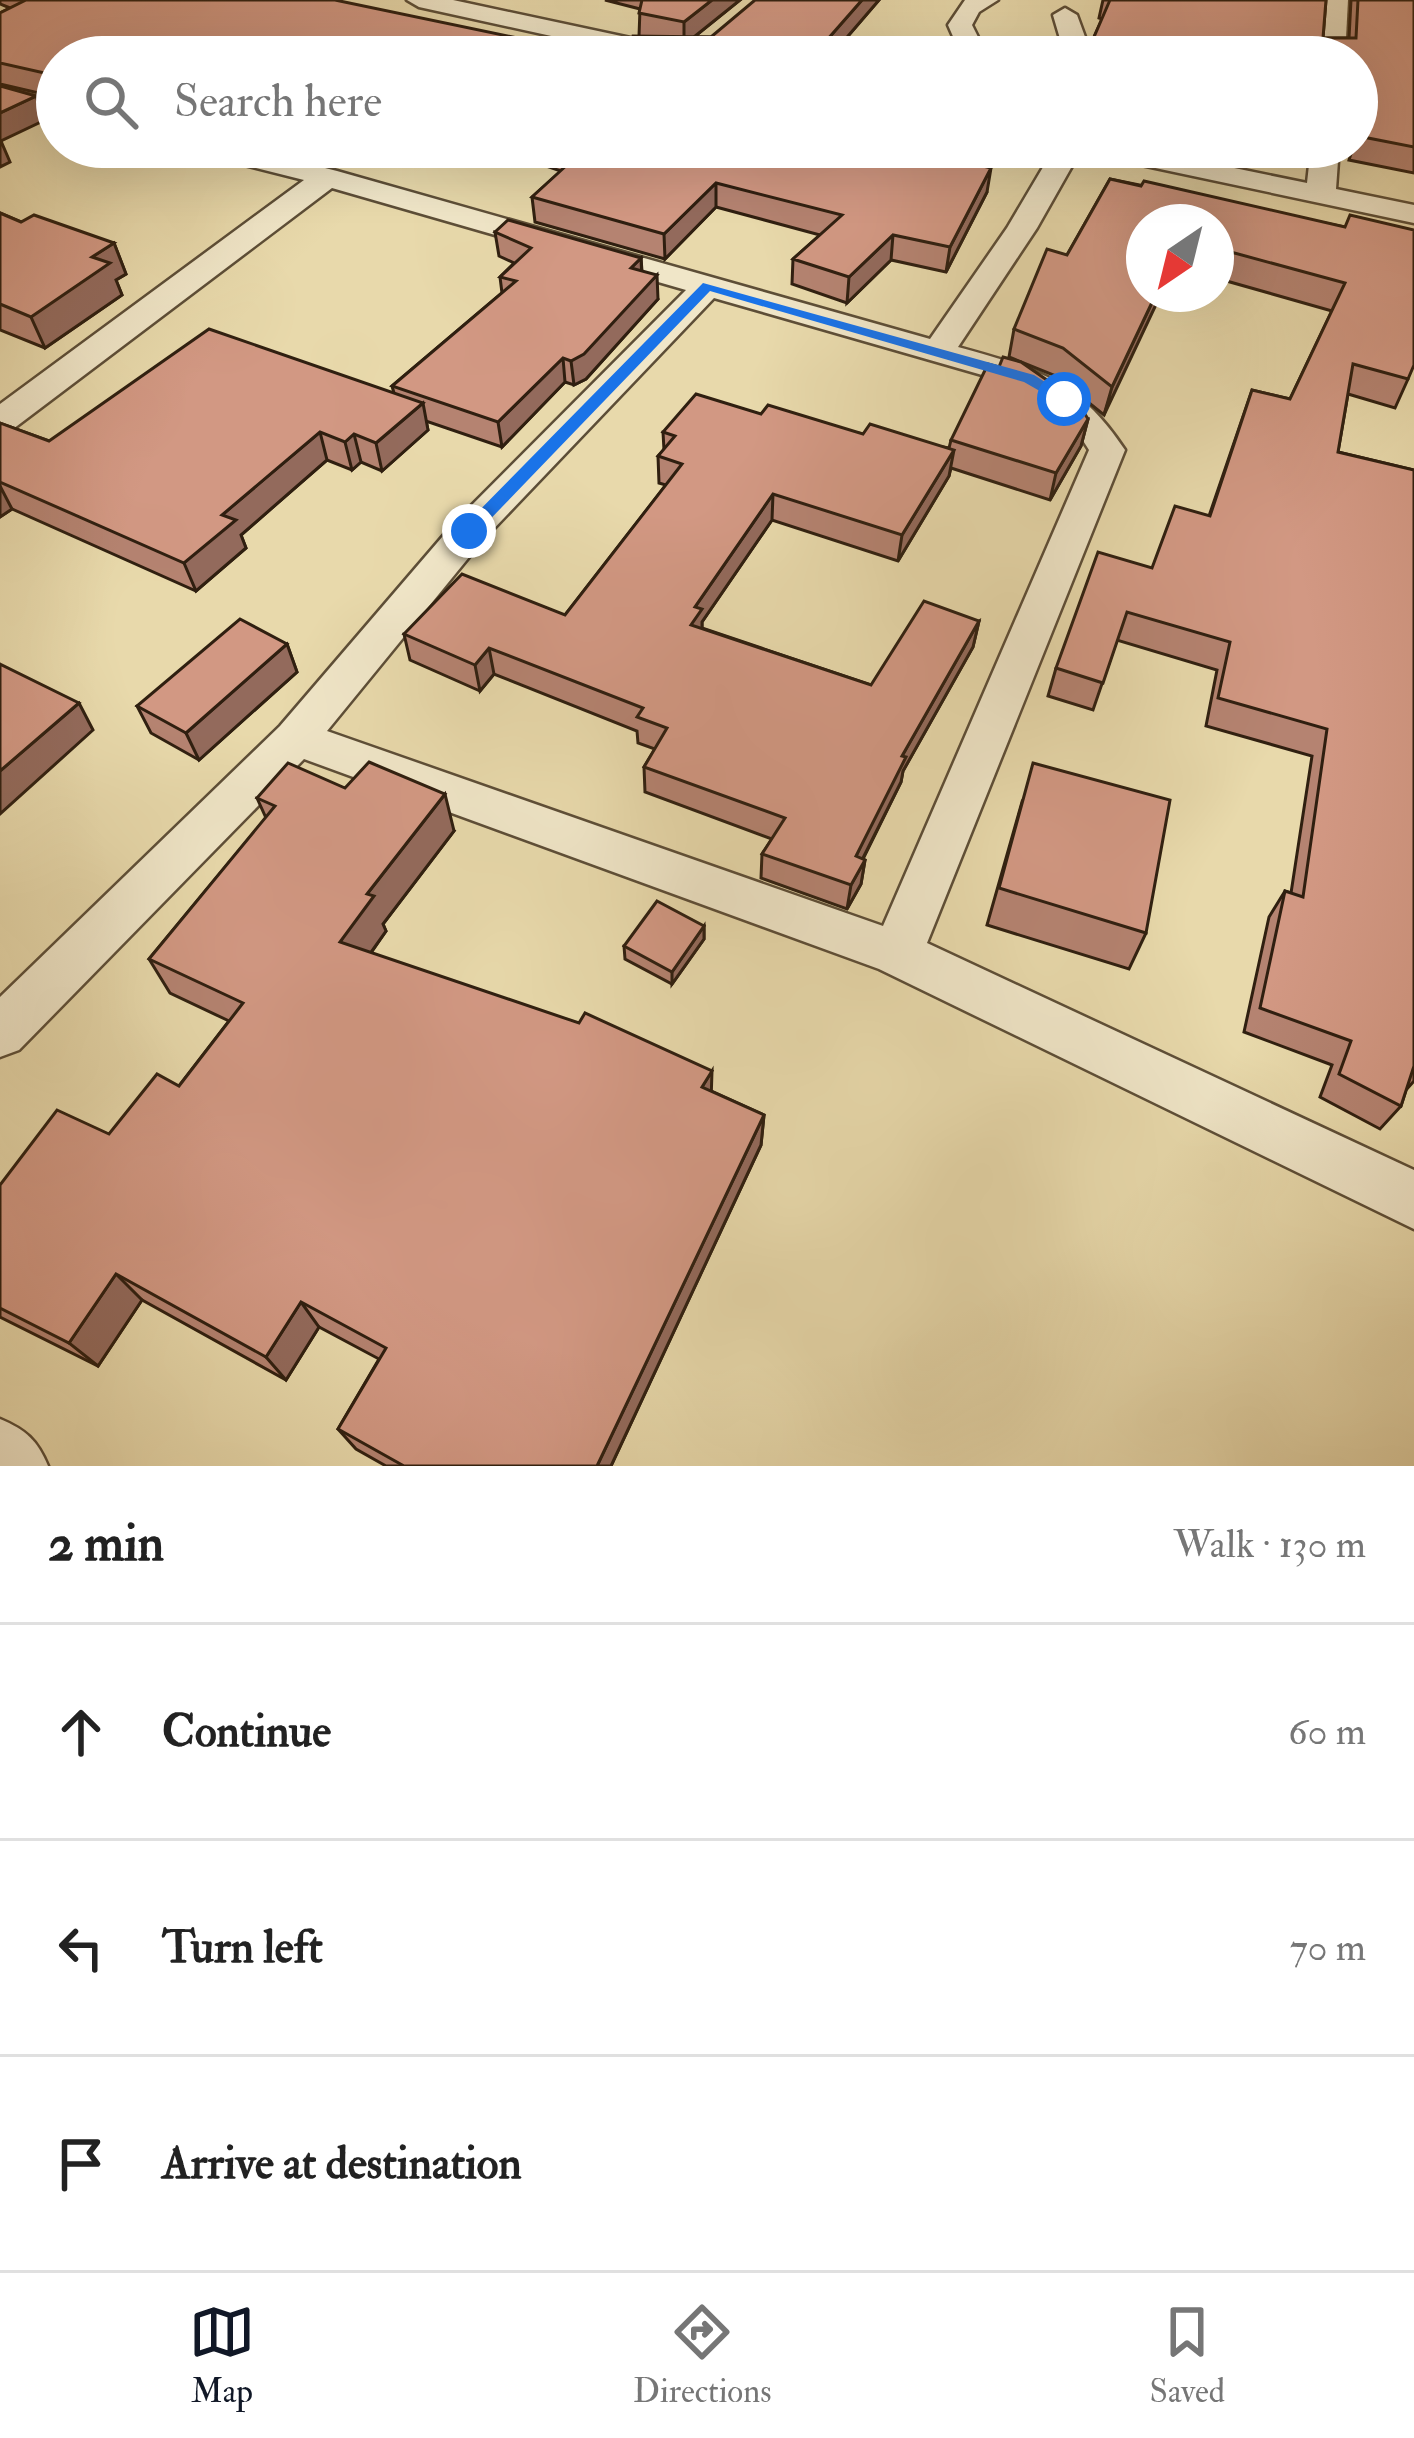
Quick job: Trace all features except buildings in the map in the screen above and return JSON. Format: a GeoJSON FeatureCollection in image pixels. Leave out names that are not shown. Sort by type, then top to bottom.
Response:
{"type":"FeatureCollection","features":[{"type":"Feature","properties":{"kind":"street"},"geometry":{"type":"LineString","coordinates":[[419,0],[585,36]]}},
{"type":"Feature","properties":{"kind":"street"},"geometry":{"type":"LineString","coordinates":[[965,36],[960,25],[969,7],[986,0]]}},
{"type":"Feature","properties":{"kind":"street"},"geometry":{"type":"LineString","coordinates":[[1333,36],[1336,0]]}},
{"type":"Feature","properties":{"kind":"street"},"geometry":{"type":"LineString","coordinates":[[1065,15],[1072,36]]}},
{"type":"Feature","properties":{"kind":"street"},"geometry":{"type":"LineString","coordinates":[[0,95],[36,104]]}},
{"type":"Feature","properties":{"kind":"street"},"geometry":{"type":"LineString","coordinates":[[292,168],[1029,379],[1086,418],[1107,450],[897,953]]}},
{"type":"Feature","properties":{"kind":"street"},"geometry":{"type":"LineString","coordinates":[[938,353],[1057,168]]}},
{"type":"Feature","properties":{"kind":"street"},"geometry":{"type":"LineString","coordinates":[[1196,168],[1414,214]]}},
{"type":"Feature","properties":{"kind":"street"},"geometry":{"type":"LineString","coordinates":[[1321,193],[1323,168]]}},
{"type":"Feature","properties":{"kind":"street"},"geometry":{"type":"LineString","coordinates":[[0,421],[328,177]]}},
{"type":"Feature","properties":{"kind":"street"},"geometry":{"type":"LineString","coordinates":[[0,1033],[296,737],[469,531],[708,286]]}},
{"type":"Feature","properties":{"kind":"street"},"geometry":{"type":"LineString","coordinates":[[296,737],[897,953],[1414,1200]]}},
{"type":"Feature","properties":{"kind":"street"},"geometry":{"type":"LineString","coordinates":[[0,1452],[15,1466]]}},
{"type":"Feature","properties":{"kind":"route"},"geometry":{"type":"LineString","coordinates":[[469,531],[708,286],[1029,379],[1064,399]]}}]}
